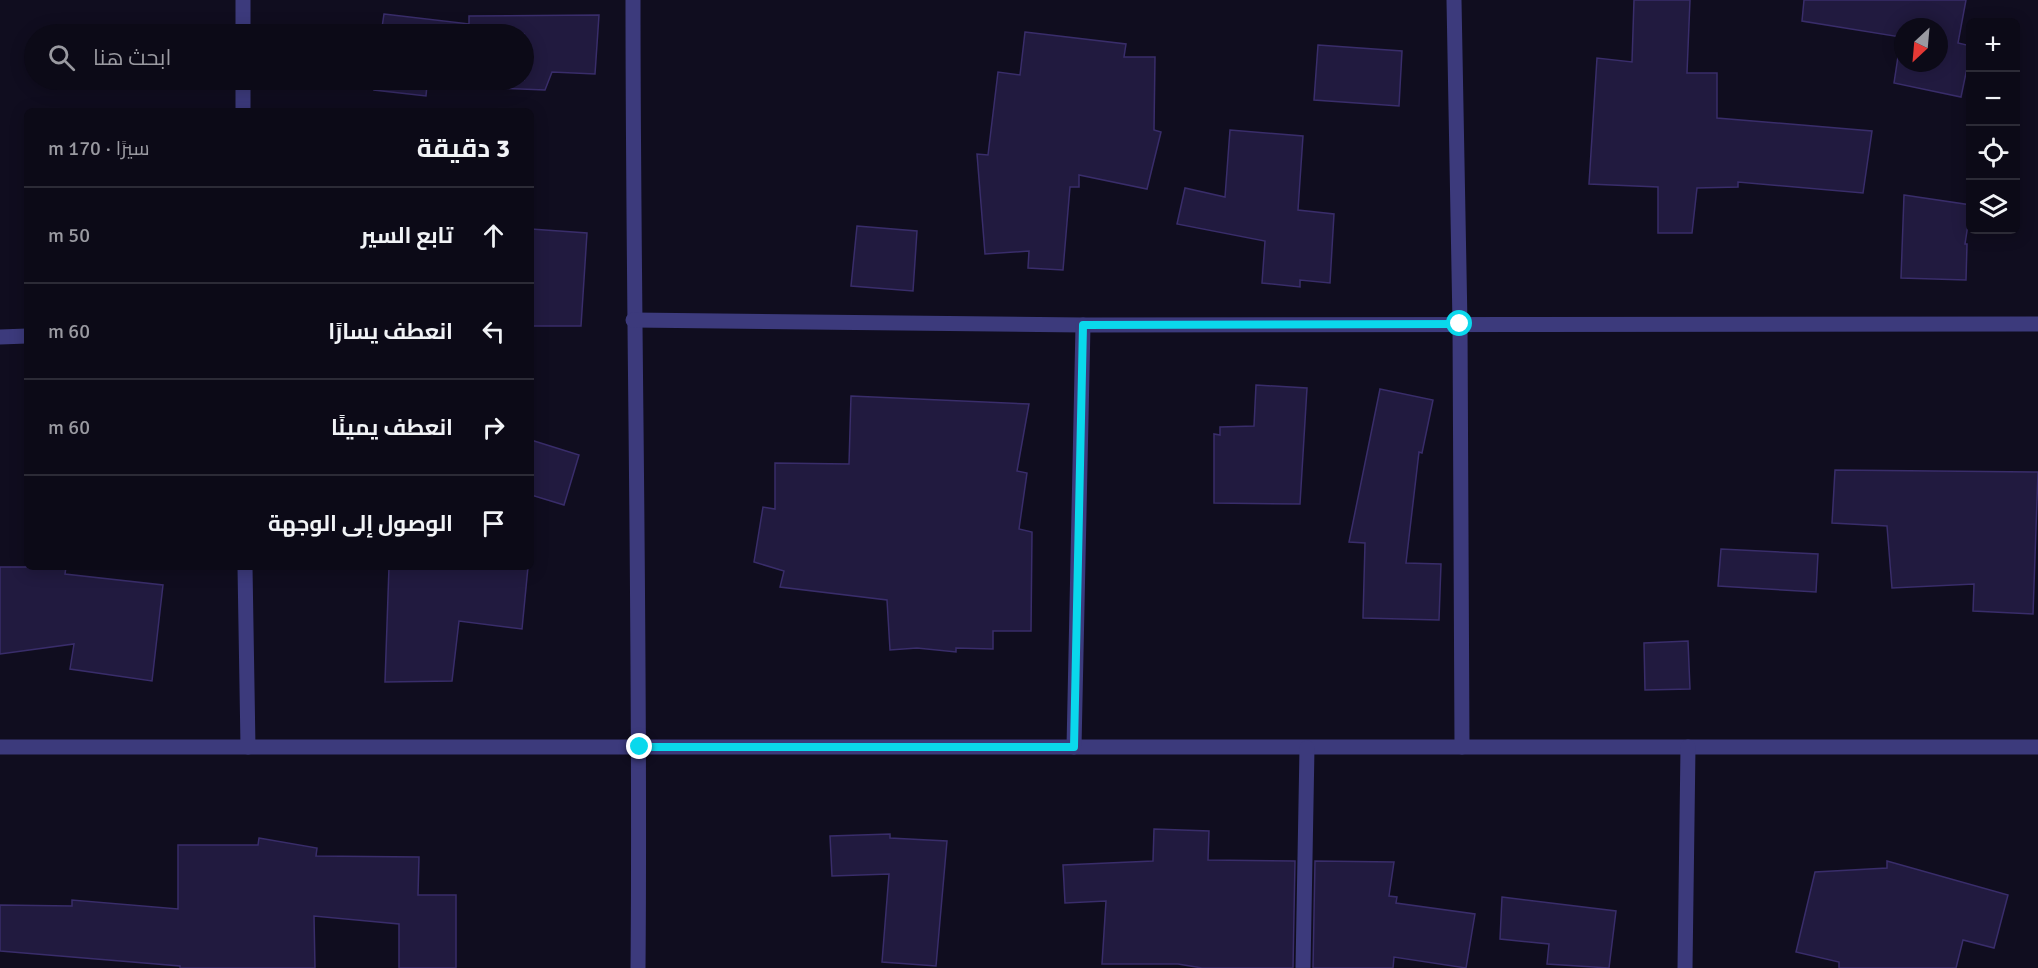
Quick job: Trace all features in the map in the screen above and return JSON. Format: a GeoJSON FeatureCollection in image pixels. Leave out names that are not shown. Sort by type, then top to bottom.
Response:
{"type":"FeatureCollection","features":[{"type":"Feature","properties":{"kind":"street"},"geometry":{"type":"LineString","coordinates":[[243,0],[243,24]]}},
{"type":"Feature","properties":{"kind":"street"},"geometry":{"type":"LineString","coordinates":[[633,0],[633,320],[640,747],[638,968]]}},
{"type":"Feature","properties":{"kind":"street"},"geometry":{"type":"LineString","coordinates":[[1454,0],[1460,324],[1462,747]]}},
{"type":"Feature","properties":{"kind":"street"},"geometry":{"type":"LineString","coordinates":[[243,90],[243,108]]}},
{"type":"Feature","properties":{"kind":"street"},"geometry":{"type":"LineString","coordinates":[[633,320],[1083,325],[2038,324]]}},
{"type":"Feature","properties":{"kind":"street"},"geometry":{"type":"LineString","coordinates":[[1074,747],[1083,325]]}},
{"type":"Feature","properties":{"kind":"street"},"geometry":{"type":"LineString","coordinates":[[0,337],[24,336]]}},
{"type":"Feature","properties":{"kind":"street"},"geometry":{"type":"LineString","coordinates":[[245,570],[249,747]]}},
{"type":"Feature","properties":{"kind":"street"},"geometry":{"type":"LineString","coordinates":[[0,747],[2038,747]]}},
{"type":"Feature","properties":{"kind":"street"},"geometry":{"type":"LineString","coordinates":[[1685,968],[1688,747]]}},
{"type":"Feature","properties":{"kind":"street"},"geometry":{"type":"LineString","coordinates":[[1303,968],[1307,748]]}},
{"type":"Feature","properties":{"kind":"building"},"geometry":{"type":"Polygon","coordinates":[[[1634,0],[1690,0],[1687,73],[1717,73],[1717,118],[1872,131],[1863,193],[1738,182],[1738,187],[1697,188],[1692,233],[1658,233],[1658,187],[1589,184],[1597,58],[1632,62],[1634,0]]]}},
{"type":"Feature","properties":{"kind":"building"},"geometry":{"type":"Polygon","coordinates":[[[1804,0],[1966,0],[1958,43],[1966,45],[1966,73],[1961,97],[1894,83],[1896,72],[1948,72],[1948,18],[1894,18],[1894,36],[1802,21],[1804,0]]]}},
{"type":"Feature","properties":{"kind":"building"},"geometry":{"type":"Polygon","coordinates":[[[384,14],[469,24],[382,24],[384,14]]]}},
{"type":"Feature","properties":{"kind":"building"},"geometry":{"type":"Polygon","coordinates":[[[599,15],[595,74],[552,72],[545,90],[534,90],[534,24],[469,24],[469,16],[599,15]]]}},
{"type":"Feature","properties":{"kind":"building"},"geometry":{"type":"Polygon","coordinates":[[[1025,32],[1126,44],[1124,57],[1155,57],[1154,130],[1161,132],[1147,189],[1079,175],[1079,187],[1070,187],[1063,270],[1028,268],[1029,251],[985,254],[977,154],[988,155],[998,72],[1020,75],[1025,32]]]}},
{"type":"Feature","properties":{"kind":"building"},"geometry":{"type":"Polygon","coordinates":[[[1318,45],[1402,51],[1399,106],[1314,100],[1318,45]]]}},
{"type":"Feature","properties":{"kind":"building"},"geometry":{"type":"Polygon","coordinates":[[[374,90],[427,90],[426,96],[374,90]]]}},
{"type":"Feature","properties":{"kind":"building"},"geometry":{"type":"Polygon","coordinates":[[[1230,130],[1303,136],[1298,210],[1334,214],[1330,283],[1300,280],[1300,287],[1262,283],[1265,241],[1177,224],[1185,188],[1225,197],[1230,130]]]}},
{"type":"Feature","properties":{"kind":"building"},"geometry":{"type":"Polygon","coordinates":[[[1904,195],[1966,204],[1966,280],[1901,278],[1904,195]]]}},
{"type":"Feature","properties":{"kind":"building"},"geometry":{"type":"Polygon","coordinates":[[[857,226],[917,231],[913,291],[851,286],[857,226]]]}},
{"type":"Feature","properties":{"kind":"building"},"geometry":{"type":"Polygon","coordinates":[[[534,229],[587,233],[581,326],[534,326],[534,229]]]}},
{"type":"Feature","properties":{"kind":"building"},"geometry":{"type":"Polygon","coordinates":[[[1256,385],[1307,388],[1300,504],[1214,503],[1214,434],[1220,435],[1220,427],[1254,426],[1256,385]]]}},
{"type":"Feature","properties":{"kind":"building"},"geometry":{"type":"Polygon","coordinates":[[[1380,389],[1433,400],[1422,453],[1419,452],[1406,563],[1441,564],[1439,620],[1363,618],[1365,543],[1349,542],[1380,389]]]}},
{"type":"Feature","properties":{"kind":"building"},"geometry":{"type":"Polygon","coordinates":[[[851,396],[1029,404],[1017,471],[1027,473],[1019,529],[1032,532],[1031,631],[993,631],[993,649],[956,648],[956,652],[917,648],[890,650],[887,600],[780,587],[784,571],[754,562],[763,507],[775,509],[775,463],[849,464],[851,396]]]}},
{"type":"Feature","properties":{"kind":"building"},"geometry":{"type":"Polygon","coordinates":[[[534,441],[579,455],[564,505],[534,496],[534,441]]]}},
{"type":"Feature","properties":{"kind":"building"},"geometry":{"type":"Polygon","coordinates":[[[1835,470],[2038,472],[2033,614],[1973,611],[1974,584],[1892,588],[1887,526],[1832,523],[1835,470]]]}},
{"type":"Feature","properties":{"kind":"building"},"geometry":{"type":"Polygon","coordinates":[[[1721,549],[1818,554],[1816,592],[1718,586],[1721,549]]]}},
{"type":"Feature","properties":{"kind":"building"},"geometry":{"type":"Polygon","coordinates":[[[0,567],[24,567],[24,570],[66,570],[65,574],[163,585],[152,681],[70,669],[74,644],[0,654],[0,567]]]}},
{"type":"Feature","properties":{"kind":"building"},"geometry":{"type":"Polygon","coordinates":[[[389,570],[528,570],[522,629],[459,621],[452,681],[385,682],[389,570]]]}},
{"type":"Feature","properties":{"kind":"building"},"geometry":{"type":"Polygon","coordinates":[[[1688,641],[1690,689],[1645,690],[1644,643],[1688,641]]]}},
{"type":"Feature","properties":{"kind":"building"},"geometry":{"type":"Polygon","coordinates":[[[1154,829],[1209,831],[1208,860],[1295,861],[1293,968],[1202,968],[1178,964],[1102,964],[1106,901],[1065,903],[1063,865],[1153,861],[1154,829]]]}},
{"type":"Feature","properties":{"kind":"building"},"geometry":{"type":"Polygon","coordinates":[[[890,834],[890,838],[947,841],[936,966],[882,962],[889,874],[832,876],[830,836],[890,834]]]}},
{"type":"Feature","properties":{"kind":"building"},"geometry":{"type":"Polygon","coordinates":[[[259,838],[317,848],[316,856],[419,857],[418,895],[456,895],[456,968],[399,968],[399,924],[314,916],[315,968],[180,968],[180,966],[0,951],[0,905],[72,906],[72,900],[178,909],[178,845],[258,845],[259,838]]]}},
{"type":"Feature","properties":{"kind":"building"},"geometry":{"type":"Polygon","coordinates":[[[1315,861],[1394,862],[1389,896],[1397,897],[1396,903],[1475,914],[1466,968],[1394,957],[1393,968],[1313,968],[1315,861]]]}},
{"type":"Feature","properties":{"kind":"building"},"geometry":{"type":"Polygon","coordinates":[[[1887,861],[2008,895],[1994,948],[1963,940],[1956,968],[1839,968],[1839,962],[1796,952],[1815,872],[1887,868],[1887,861]]]}},
{"type":"Feature","properties":{"kind":"building"},"geometry":{"type":"Polygon","coordinates":[[[1502,897],[1616,911],[1609,968],[1547,964],[1549,944],[1500,939],[1502,897]]]}},
{"type":"Feature","properties":{"kind":"route"},"geometry":{"type":"LineString","coordinates":[[640,747],[1074,747],[1083,325],[1460,324]]}}]}
